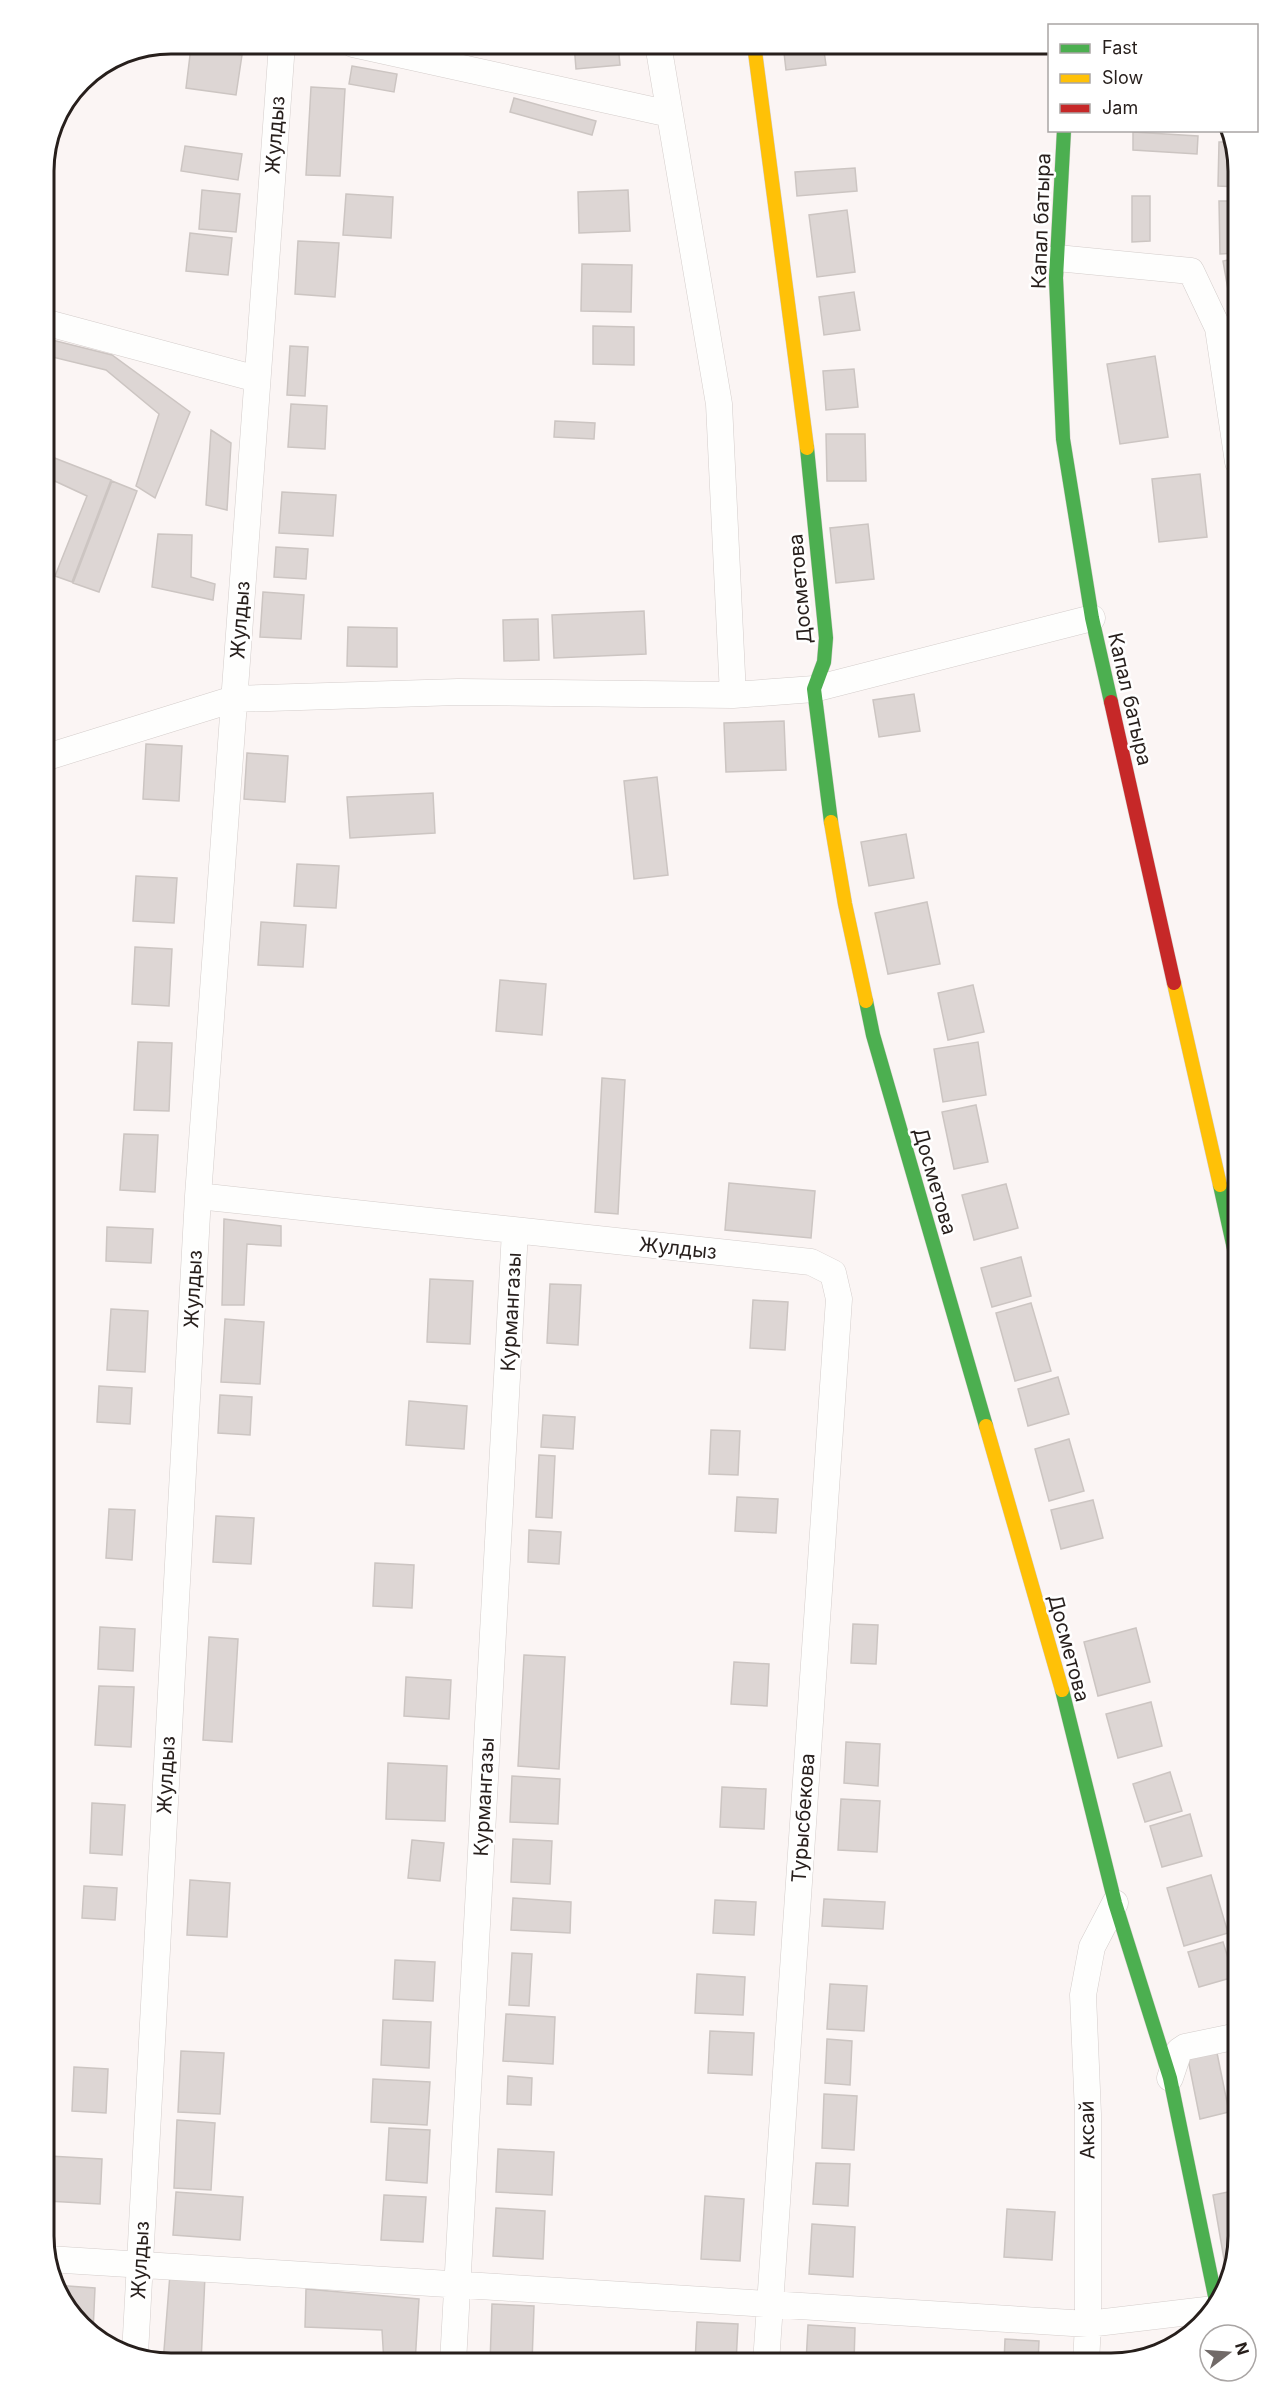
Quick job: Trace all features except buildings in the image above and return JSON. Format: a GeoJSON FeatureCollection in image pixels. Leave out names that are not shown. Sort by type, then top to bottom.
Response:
{"type":"FeatureCollection","features":[{"type":"Feature","properties":{"kind":"street","name":"Жулдыз"},"geometry":{"type":"LineString","coordinates":[[135,2347],[198,1196],[281,54]]}},
{"type":"Feature","properties":{"kind":"street"},"geometry":{"type":"LineString","coordinates":[[398,54],[670,114]]}},
{"type":"Feature","properties":{"kind":"street"},"geometry":{"type":"LineString","coordinates":[[660,54],[719,404],[734,695]]}},
{"type":"Feature","properties":{"kind":"street","name":"Досметова"},"geometry":{"type":"LineString","coordinates":[[755,54],[803,408],[826,638],[824,662],[814,689],[827,800],[845,904],[873,1035],[1056,1668],[1115,1903],[1170,2078],[1213,2293]]}},
{"type":"Feature","properties":{"kind":"street","name":"Капал батыра"},"geometry":{"type":"LineString","coordinates":[[1064,132],[1056,278],[1063,439],[1092,618],[1228,1194]]}},
{"type":"Feature","properties":{"kind":"street"},"geometry":{"type":"LineString","coordinates":[[1057,258],[1191,271],[1218,328],[1228,392]]}},
{"type":"Feature","properties":{"kind":"street"},"geometry":{"type":"LineString","coordinates":[[54,325],[257,379]]}},
{"type":"Feature","properties":{"kind":"street"},"geometry":{"type":"LineString","coordinates":[[54,755],[234,699],[458,692],[734,695],[814,689],[1092,618]]}},
{"type":"Feature","properties":{"kind":"street","name":"Жулдыз"},"geometry":{"type":"LineString","coordinates":[[198,1196],[811,1262],[833,1274]]}},
{"type":"Feature","properties":{"kind":"street","name":"Курмангазы"},"geometry":{"type":"LineString","coordinates":[[454,2353],[515,1230]]}},
{"type":"Feature","properties":{"kind":"street","name":"Турысбекова"},"geometry":{"type":"LineString","coordinates":[[767,2353],[839,1299],[833,1274]]}},
{"type":"Feature","properties":{"kind":"street","name":"Аксай"},"geometry":{"type":"LineString","coordinates":[[1087,2353],[1088,2114],[1083,1995],[1092,1947],[1115,1903]]}},
{"type":"Feature","properties":{"kind":"street"},"geometry":{"type":"LineString","coordinates":[[1170,2078],[1179,2051],[1185,2047],[1228,2038]]}},
{"type":"Feature","properties":{"kind":"street"},"geometry":{"type":"LineString","coordinates":[[56,2260],[1088,2324],[1201,2310]]}},
{"type":"Feature","properties":{"kind":"traffic: fast"},"geometry":{"type":"LineString","coordinates":[[1064,132],[1056,278],[1063,439],[1092,618],[1111,702]]}},
{"type":"Feature","properties":{"kind":"traffic: fast"},"geometry":{"type":"LineString","coordinates":[[807,448],[826,638],[824,662],[814,689],[831,822]]}},
{"type":"Feature","properties":{"kind":"traffic: fast"},"geometry":{"type":"LineString","coordinates":[[866,1001],[873,1035],[986,1426]]}},
{"type":"Feature","properties":{"kind":"traffic: fast"},"geometry":{"type":"LineString","coordinates":[[1220,1185],[1228,1221]]}},
{"type":"Feature","properties":{"kind":"traffic: fast"},"geometry":{"type":"LineString","coordinates":[[1062,1690],[1115,1903],[1170,2078],[1214,2291]]}},
{"type":"Feature","properties":{"kind":"traffic: slow"},"geometry":{"type":"LineString","coordinates":[[755,54],[807,448]]}},
{"type":"Feature","properties":{"kind":"traffic: slow"},"geometry":{"type":"LineString","coordinates":[[831,822],[845,904],[866,1001]]}},
{"type":"Feature","properties":{"kind":"traffic: slow"},"geometry":{"type":"LineString","coordinates":[[1174,983],[1220,1185]]}},
{"type":"Feature","properties":{"kind":"traffic: slow"},"geometry":{"type":"LineString","coordinates":[[986,1426],[1062,1690]]}},
{"type":"Feature","properties":{"kind":"traffic: jam"},"geometry":{"type":"LineString","coordinates":[[1111,702],[1174,983]]}}]}
